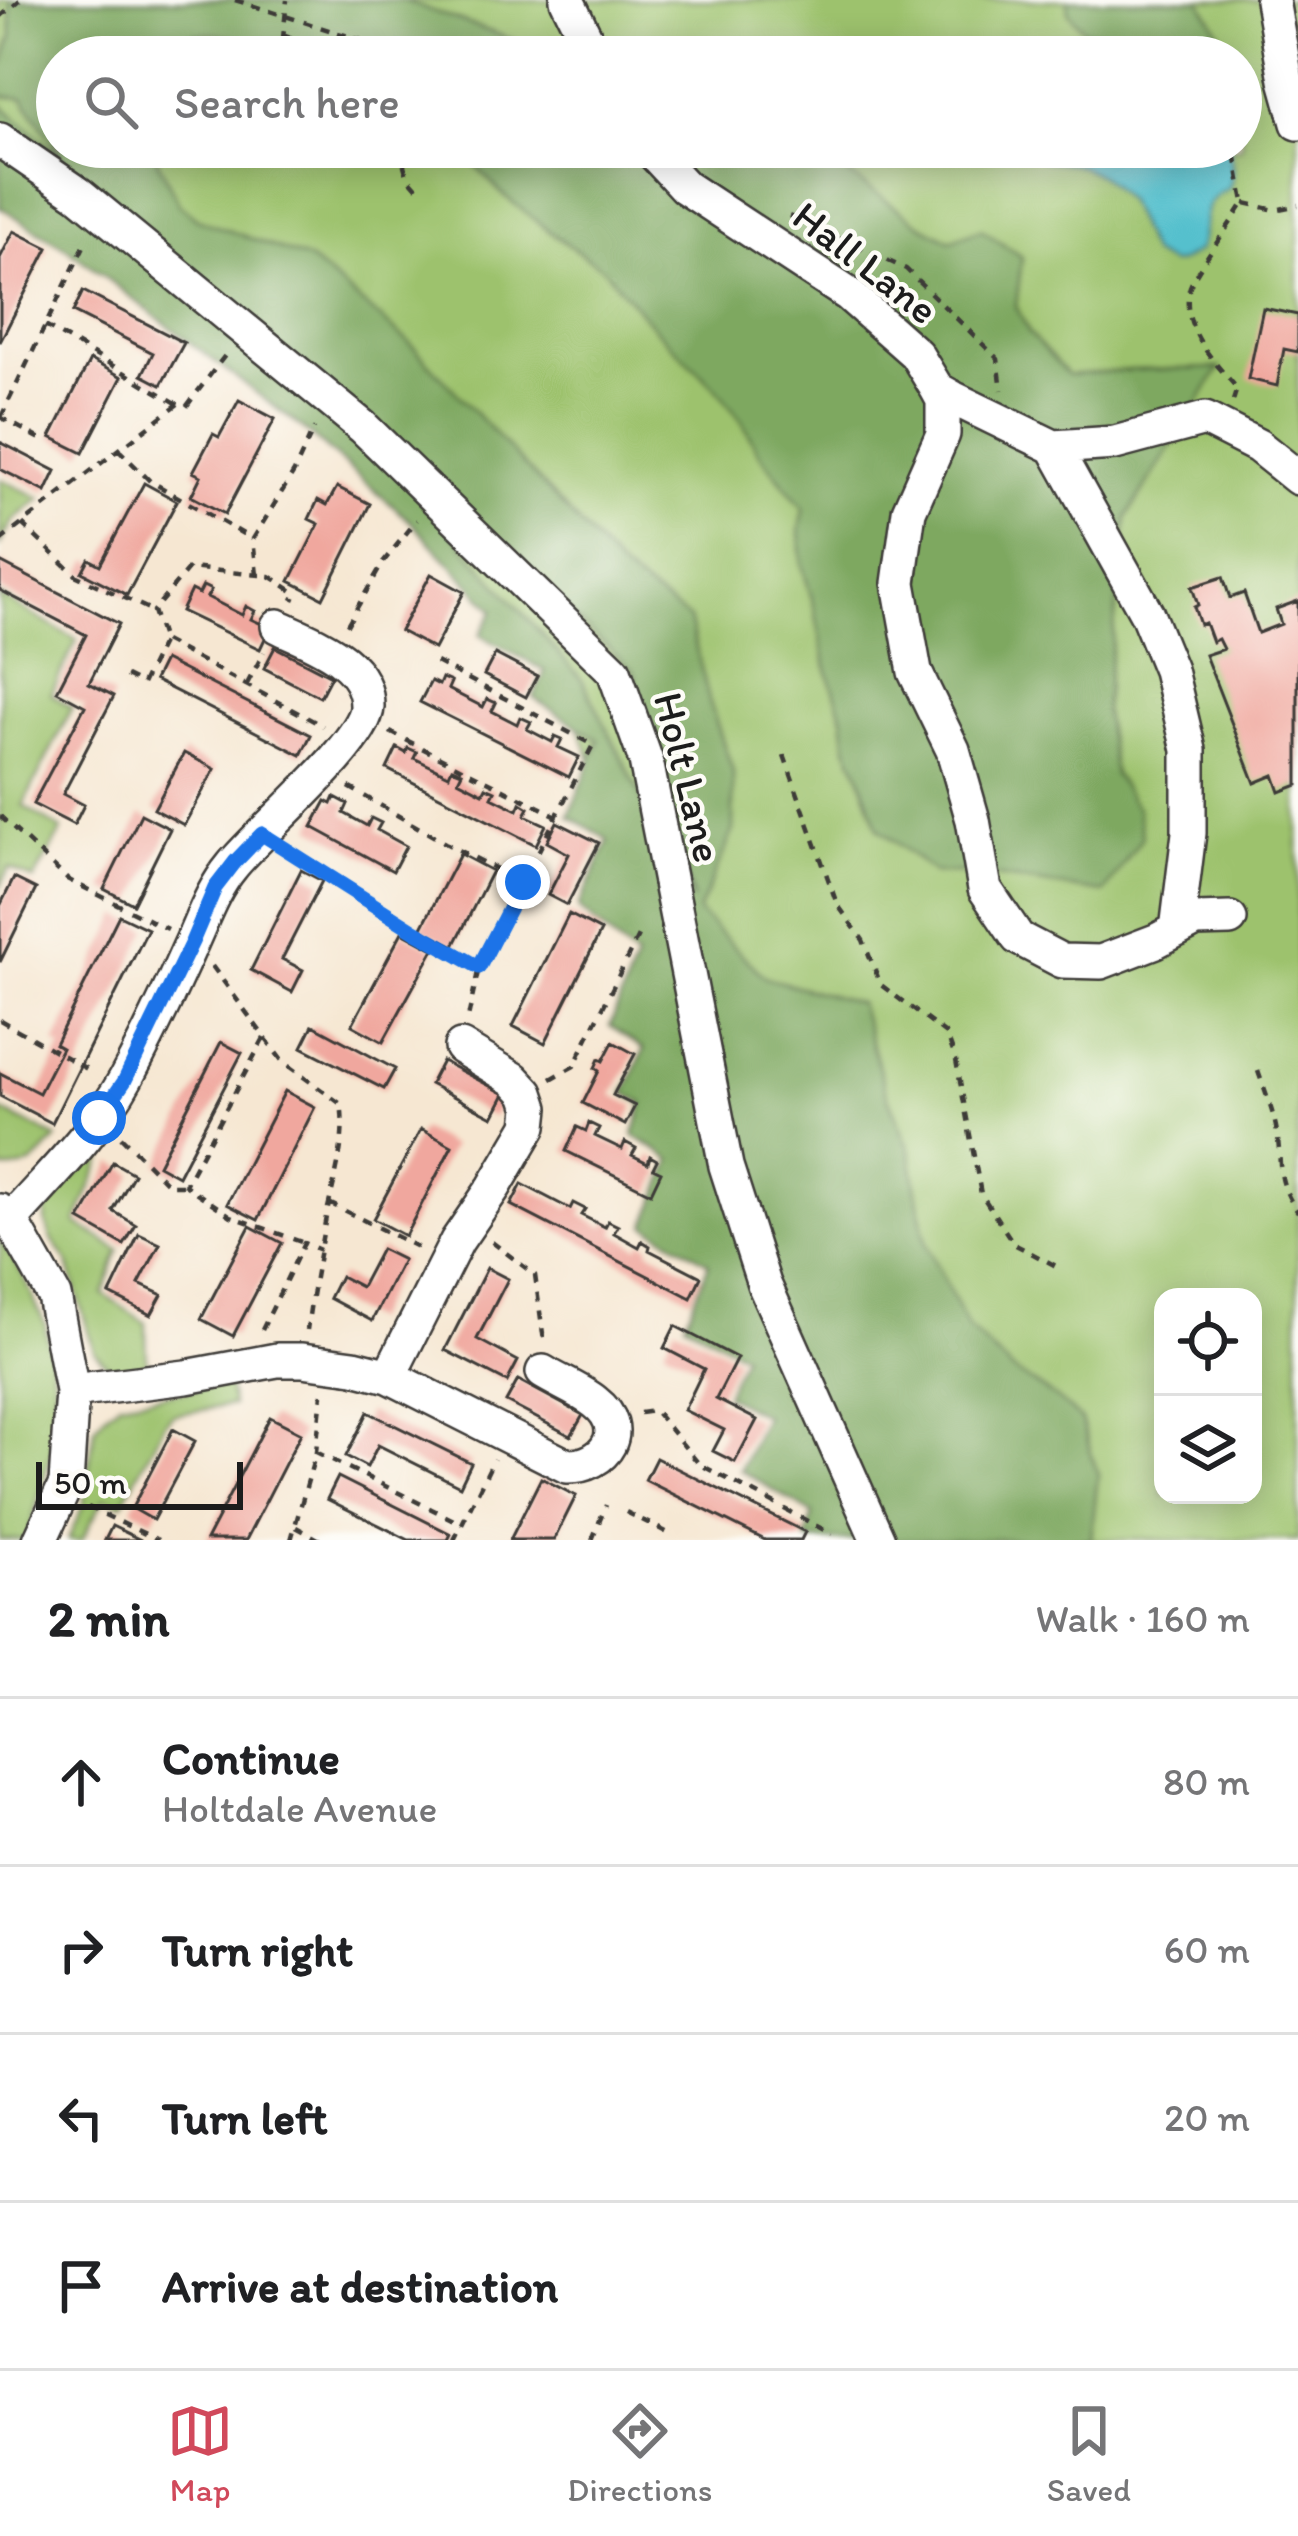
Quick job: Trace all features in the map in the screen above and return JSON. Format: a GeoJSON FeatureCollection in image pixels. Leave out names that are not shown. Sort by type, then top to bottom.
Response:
{"type":"FeatureCollection","features":[{"type":"Feature","properties":{"kind":"street"},"geometry":{"type":"LineString","coordinates":[[567,0],[585,36]]}},
{"type":"Feature","properties":{"kind":"street"},"geometry":{"type":"LineString","coordinates":[[1272,0],[1298,123]]}},
{"type":"Feature","properties":{"kind":"street","name":"Holt Lane"},"geometry":{"type":"LineString","coordinates":[[0,140],[36,165]]}},
{"type":"Feature","properties":{"kind":"street","name":"Holt Lane"},"geometry":{"type":"LineString","coordinates":[[41,168],[363,427],[614,670],[646,761],[726,1166],[764,1284],[878,1540]]}},
{"type":"Feature","properties":{"kind":"street","name":"Hall Lane"},"geometry":{"type":"LineString","coordinates":[[668,168],[686,187],[848,294],[916,354],[937,389],[1054,447]]}},
{"type":"Feature","properties":{"kind":"street"},"geometry":{"type":"LineString","coordinates":[[937,389],[943,400],[943,434],[908,511],[899,583],[915,671],[953,750],[973,820],[985,889],[1018,938],[1062,961],[1101,962],[1196,920],[1230,920]]}},
{"type":"Feature","properties":{"kind":"street"},"geometry":{"type":"LineString","coordinates":[[1177,930],[1189,833],[1189,750],[1170,670],[1147,614],[1054,447],[1115,443],[1205,419],[1258,446],[1298,478]]}},
{"type":"Feature","properties":{"kind":"street"},"geometry":{"type":"LineString","coordinates":[[40,1540],[66,1484],[72,1391],[54,1296],[6,1216],[91,1131],[124,1082],[215,888],[312,784],[367,711],[364,690],[353,670],[332,652],[278,626]]}},
{"type":"Feature","properties":{"kind":"street"},"geometry":{"type":"LineString","coordinates":[[388,1376],[446,1262],[530,1126],[532,1108],[527,1093],[514,1079],[461,1047]]}},
{"type":"Feature","properties":{"kind":"street"},"geometry":{"type":"LineString","coordinates":[[72,1391],[245,1365],[314,1362],[388,1376],[567,1466],[581,1467],[596,1460],[609,1449],[608,1416],[596,1402],[546,1374]]}},
{"type":"Feature","properties":{"kind":"path"},"geometry":{"type":"LineString","coordinates":[[0,16],[20,0]]}},
{"type":"Feature","properties":{"kind":"path"},"geometry":{"type":"LineString","coordinates":[[235,0],[350,36]]}},
{"type":"Feature","properties":{"kind":"path"},"geometry":{"type":"LineString","coordinates":[[283,35],[287,0]]}},
{"type":"Feature","properties":{"kind":"path"},"geometry":{"type":"LineString","coordinates":[[405,168],[421,192]]}},
{"type":"Feature","properties":{"kind":"path"},"geometry":{"type":"LineString","coordinates":[[1225,429],[1237,388],[1202,345],[1189,314],[1189,287],[1244,202],[1238,168]]}},
{"type":"Feature","properties":{"kind":"path"},"geometry":{"type":"LineString","coordinates":[[1244,202],[1275,210],[1298,205]]}},
{"type":"Feature","properties":{"kind":"path"},"geometry":{"type":"LineString","coordinates":[[46,442],[0,417],[85,244]]}},
{"type":"Feature","properties":{"kind":"path"},"geometry":{"type":"LineString","coordinates":[[45,326],[186,407],[246,331]]}},
{"type":"Feature","properties":{"kind":"path"},"geometry":{"type":"LineString","coordinates":[[0,541],[178,404]]}},
{"type":"Feature","properties":{"kind":"path"},"geometry":{"type":"LineString","coordinates":[[257,577],[253,539],[294,472],[319,418]]}},
{"type":"Feature","properties":{"kind":"path"},"geometry":{"type":"LineString","coordinates":[[118,449],[150,481],[253,539]]}},
{"type":"Feature","properties":{"kind":"path"},"geometry":{"type":"LineString","coordinates":[[332,652],[384,561],[424,511]]}},
{"type":"Feature","properties":{"kind":"path"},"geometry":{"type":"LineString","coordinates":[[22,524],[77,576],[153,611],[163,641],[247,684],[557,816]]}},
{"type":"Feature","properties":{"kind":"path"},"geometry":{"type":"LineString","coordinates":[[153,611],[189,568],[270,576],[296,593],[247,684]]}},
{"type":"Feature","properties":{"kind":"path"},"geometry":{"type":"LineString","coordinates":[[126,676],[142,684],[163,641]]}},
{"type":"Feature","properties":{"kind":"path"},"geometry":{"type":"LineString","coordinates":[[436,662],[593,745],[479,967],[461,1047]]}},
{"type":"Feature","properties":{"kind":"path"},"geometry":{"type":"LineString","coordinates":[[784,754],[837,904],[863,940],[881,985],[947,1035],[981,1194],[1014,1244],[1056,1266]]}},
{"type":"Feature","properties":{"kind":"path"},"geometry":{"type":"LineString","coordinates":[[342,783],[523,882]]}},
{"type":"Feature","properties":{"kind":"path"},"geometry":{"type":"LineString","coordinates":[[0,815],[67,879],[192,942],[284,1062],[341,1104],[345,1124],[320,1250],[314,1362],[316,1452],[291,1540]]}},
{"type":"Feature","properties":{"kind":"path"},"geometry":{"type":"LineString","coordinates":[[262,834],[479,967]]}},
{"type":"Feature","properties":{"kind":"path"},"geometry":{"type":"LineString","coordinates":[[527,1093],[574,1066],[640,934]]}},
{"type":"Feature","properties":{"kind":"path"},"geometry":{"type":"LineString","coordinates":[[0,1020],[93,1072],[110,1102]]}},
{"type":"Feature","properties":{"kind":"path"},"geometry":{"type":"LineString","coordinates":[[185,1185],[265,1036]]}},
{"type":"Feature","properties":{"kind":"path"},"geometry":{"type":"LineString","coordinates":[[1258,1071],[1276,1129],[1279,1172],[1298,1211]]}},
{"type":"Feature","properties":{"kind":"path"},"geometry":{"type":"LineString","coordinates":[[146,1159],[169,1185],[185,1185],[231,1216],[320,1250]]}},
{"type":"Feature","properties":{"kind":"path"},"geometry":{"type":"LineString","coordinates":[[329,1203],[446,1262]]}},
{"type":"Feature","properties":{"kind":"path"},"geometry":{"type":"LineString","coordinates":[[469,1224],[536,1275],[546,1374]]}},
{"type":"Feature","properties":{"kind":"path"},"geometry":{"type":"LineString","coordinates":[[245,1365],[304,1243]]}},
{"type":"Feature","properties":{"kind":"path"},"geometry":{"type":"LineString","coordinates":[[608,1416],[655,1411],[699,1464],[832,1534]]}},
{"type":"Feature","properties":{"kind":"path"},"geometry":{"type":"LineString","coordinates":[[454,1540],[505,1436]]}},
{"type":"Feature","properties":{"kind":"path"},"geometry":{"type":"LineString","coordinates":[[316,1452],[462,1524]]}},
{"type":"Feature","properties":{"kind":"path"},"geometry":{"type":"LineString","coordinates":[[61,1494],[158,1540]]}},
{"type":"Feature","properties":{"kind":"path"},"geometry":{"type":"LineString","coordinates":[[592,1540],[606,1505]]}},
{"type":"Feature","properties":{"kind":"path"},"geometry":{"type":"LineString","coordinates":[[626,1512],[668,1533]]}},
{"type":"Feature","properties":{"kind":"path"},"geometry":{"type":"LineString","coordinates":[[296,1527],[320,1540]]}},
{"type":"Feature","properties":{"kind":"green space"},"geometry":{"type":"Polygon","coordinates":[[[0,0],[1298,0],[1298,1540],[920,1540],[776,1235],[560,679],[330,427],[65,168],[1262,168],[1262,36],[36,36],[36,139],[0,104],[0,0]]]}},
{"type":"Feature","properties":{"kind":"green space"},"geometry":{"type":"Polygon","coordinates":[[[10,0],[402,0],[502,36],[36,36],[36,117],[23,98],[0,96],[0,71],[12,36],[10,0]]]}},
{"type":"Feature","properties":{"kind":"green space"},"geometry":{"type":"Polygon","coordinates":[[[1068,0],[1200,0],[1222,36],[1085,31],[1068,12],[1068,0]]]}},
{"type":"Feature","properties":{"kind":"green space"},"geometry":{"type":"Polygon","coordinates":[[[0,104],[36,135],[36,168],[161,168],[179,204],[197,219],[310,260],[410,343],[622,570],[689,619],[733,772],[733,832],[698,912],[766,978],[859,1003],[887,1095],[910,1150],[926,1244],[968,1328],[1012,1370],[1081,1420],[1098,1475],[1091,1540],[806,1540],[813,1514],[740,1470],[764,1416],[725,1395],[743,1355],[685,1322],[709,1263],[646,1225],[672,1160],[634,1135],[643,1103],[625,1093],[644,1049],[610,1026],[636,959],[578,908],[609,840],[569,816],[599,740],[533,698],[545,671],[480,635],[494,610],[408,519],[302,428],[69,250],[0,207],[0,104]],[[345,412],[583,681],[694,901],[634,671],[345,412]]]}},
{"type":"Feature","properties":{"kind":"green space"},"geometry":{"type":"Polygon","coordinates":[[[478,168],[840,168],[951,241],[981,229],[1022,257],[1016,306],[1029,333],[1068,375],[1220,368],[1127,517],[1104,711],[1114,774],[1137,808],[1142,837],[1104,893],[971,873],[934,873],[878,828],[847,747],[802,565],[804,509],[758,452],[742,421],[716,388],[657,331],[604,269],[502,194],[478,168]]]}},
{"type":"Feature","properties":{"kind":"green space"},"geometry":{"type":"Polygon","coordinates":[[[0,479],[41,498],[13,521],[0,544],[0,479]]]}},
{"type":"Feature","properties":{"kind":"green space"},"geometry":{"type":"Polygon","coordinates":[[[0,596],[77,640],[51,694],[72,708],[23,806],[62,830],[34,880],[9,868],[0,888],[0,596]]]}},
{"type":"Feature","properties":{"kind":"green space"},"geometry":{"type":"Polygon","coordinates":[[[0,1110],[57,1138],[27,1166],[0,1169],[0,1110]]]}},
{"type":"Feature","properties":{"kind":"green space"},"geometry":{"type":"Polygon","coordinates":[[[109,1143],[76,1223],[119,1250],[103,1294],[146,1323],[147,1369],[113,1371],[94,1351],[68,1263],[46,1223],[46,1208],[53,1197],[109,1143]]]}},
{"type":"Feature","properties":{"kind":"green space"},"geometry":{"type":"Polygon","coordinates":[[[0,1238],[45,1324],[54,1380],[56,1435],[27,1540],[0,1540],[0,1238]]]}},
{"type":"Feature","properties":{"kind":"green space"},"geometry":{"type":"Polygon","coordinates":[[[228,1384],[232,1405],[172,1415],[122,1504],[104,1498],[82,1540],[68,1540],[83,1505],[95,1427],[105,1414],[120,1402],[228,1384]]]}},
{"type":"Feature","properties":{"kind":"water"},"geometry":{"type":"Polygon","coordinates":[[[1084,168],[1232,168],[1233,174],[1229,188],[1207,208],[1199,250],[1170,264],[1151,254],[1126,200],[1101,176],[1084,168]]]}},
{"type":"Feature","properties":{"kind":"building"},"geometry":{"type":"Polygon","coordinates":[[[14,231],[48,248],[0,342],[0,258],[14,231]]]}},
{"type":"Feature","properties":{"kind":"building"},"geometry":{"type":"Polygon","coordinates":[[[83,291],[184,343],[161,385],[142,375],[153,353],[73,312],[83,291]]]}},
{"type":"Feature","properties":{"kind":"building"},"geometry":{"type":"Polygon","coordinates":[[[1263,308],[1298,315],[1298,352],[1284,349],[1277,386],[1248,379],[1263,308]]]}},
{"type":"Feature","properties":{"kind":"building"},"geometry":{"type":"Polygon","coordinates":[[[90,360],[122,377],[83,453],[51,437],[90,360]]]}},
{"type":"Feature","properties":{"kind":"building"},"geometry":{"type":"Polygon","coordinates":[[[239,400],[275,419],[225,514],[191,496],[201,476],[193,472],[213,434],[219,437],[239,400]]]}},
{"type":"Feature","properties":{"kind":"building"},"geometry":{"type":"Polygon","coordinates":[[[0,442],[56,471],[46,492],[0,469],[0,442]]]}},
{"type":"Feature","properties":{"kind":"building"},"geometry":{"type":"Polygon","coordinates":[[[144,483],[177,501],[127,595],[82,572],[89,559],[100,565],[144,483]]]}},
{"type":"Feature","properties":{"kind":"building"},"geometry":{"type":"Polygon","coordinates":[[[337,487],[370,504],[323,598],[290,581],[319,524],[309,519],[318,500],[327,505],[337,487]]]}},
{"type":"Feature","properties":{"kind":"building"},"geometry":{"type":"Polygon","coordinates":[[[0,562],[119,624],[89,683],[114,696],[63,794],[84,805],[74,825],[33,804],[85,706],[57,691],[86,635],[0,590],[0,562]]]}},
{"type":"Feature","properties":{"kind":"building"},"geometry":{"type":"Polygon","coordinates":[[[431,574],[464,592],[434,649],[400,631],[431,574]]]}},
{"type":"Feature","properties":{"kind":"building"},"geometry":{"type":"Polygon","coordinates":[[[1223,577],[1230,598],[1244,593],[1258,633],[1281,624],[1276,609],[1298,601],[1298,785],[1280,792],[1274,775],[1255,783],[1205,655],[1223,649],[1218,639],[1212,642],[1205,623],[1200,625],[1192,587],[1223,577]]]}},
{"type":"Feature","properties":{"kind":"building"},"geometry":{"type":"Polygon","coordinates":[[[203,586],[211,590],[207,597],[242,615],[246,606],[255,611],[251,619],[270,628],[260,649],[181,611],[191,590],[199,594],[203,586]]]}},
{"type":"Feature","properties":{"kind":"building"},"geometry":{"type":"Polygon","coordinates":[[[275,647],[331,676],[320,697],[264,668],[275,647]]]}},
{"type":"Feature","properties":{"kind":"building"},"geometry":{"type":"Polygon","coordinates":[[[495,654],[537,676],[526,697],[484,675],[495,654]]]}},
{"type":"Feature","properties":{"kind":"building"},"geometry":{"type":"Polygon","coordinates":[[[164,660],[311,735],[301,755],[154,680],[164,660]]]}},
{"type":"Feature","properties":{"kind":"building"},"geometry":{"type":"Polygon","coordinates":[[[442,678],[451,682],[448,689],[483,707],[487,699],[496,703],[492,711],[517,724],[520,717],[531,722],[527,729],[552,742],[555,736],[562,739],[558,747],[579,757],[569,777],[420,702],[431,681],[439,685],[442,678]]]}},
{"type":"Feature","properties":{"kind":"building"},"geometry":{"type":"Polygon","coordinates":[[[397,748],[417,752],[414,758],[449,775],[452,768],[462,772],[458,780],[483,793],[486,787],[495,791],[492,797],[518,810],[521,803],[529,808],[525,815],[546,825],[536,845],[387,769],[397,748]]]}},
{"type":"Feature","properties":{"kind":"building"},"geometry":{"type":"Polygon","coordinates":[[[184,753],[215,769],[184,825],[154,809],[184,753]]]}},
{"type":"Feature","properties":{"kind":"building"},"geometry":{"type":"Polygon","coordinates":[[[335,797],[348,804],[344,813],[367,826],[371,818],[381,823],[377,830],[406,846],[393,871],[312,827],[326,801],[332,804],[335,797]]]}},
{"type":"Feature","properties":{"kind":"building"},"geometry":{"type":"Polygon","coordinates":[[[141,814],[170,829],[133,904],[104,889],[141,814]]]}},
{"type":"Feature","properties":{"kind":"building"},"geometry":{"type":"Polygon","coordinates":[[[557,822],[599,843],[567,905],[548,895],[569,854],[547,842],[557,822]]]}},
{"type":"Feature","properties":{"kind":"building"},"geometry":{"type":"Polygon","coordinates":[[[460,854],[492,871],[454,946],[421,929],[460,854]]]}},
{"type":"Feature","properties":{"kind":"building"},"geometry":{"type":"Polygon","coordinates":[[[301,870],[322,881],[282,959],[303,970],[292,992],[251,970],[301,870]]]}},
{"type":"Feature","properties":{"kind":"building"},"geometry":{"type":"Polygon","coordinates":[[[14,878],[36,889],[0,962],[0,906],[14,878]]]}},
{"type":"Feature","properties":{"kind":"building"},"geometry":{"type":"Polygon","coordinates":[[[569,914],[601,931],[545,1043],[513,1026],[569,914]]]}},
{"type":"Feature","properties":{"kind":"building"},"geometry":{"type":"Polygon","coordinates":[[[119,915],[148,929],[52,1123],[0,1096],[0,1073],[39,1093],[62,1048],[55,1044],[119,915]]]}},
{"type":"Feature","properties":{"kind":"building"},"geometry":{"type":"Polygon","coordinates":[[[402,932],[434,949],[383,1042],[352,1025],[402,932]]]}},
{"type":"Feature","properties":{"kind":"building"},"geometry":{"type":"Polygon","coordinates":[[[313,1025],[395,1069],[384,1089],[302,1047],[313,1025]]]}},
{"type":"Feature","properties":{"kind":"building"},"geometry":{"type":"Polygon","coordinates":[[[221,1042],[242,1053],[178,1176],[158,1165],[221,1042]]]}},
{"type":"Feature","properties":{"kind":"building"},"geometry":{"type":"Polygon","coordinates":[[[613,1042],[635,1054],[613,1095],[635,1106],[625,1125],[583,1103],[599,1071],[595,1068],[599,1059],[603,1061],[613,1042]]]}},
{"type":"Feature","properties":{"kind":"building"},"geometry":{"type":"Polygon","coordinates":[[[442,1061],[505,1094],[493,1117],[430,1084],[442,1061]]]}},
{"type":"Feature","properties":{"kind":"building"},"geometry":{"type":"Polygon","coordinates":[[[285,1091],[315,1107],[258,1220],[227,1204],[285,1091]]]}},
{"type":"Feature","properties":{"kind":"building"},"geometry":{"type":"Polygon","coordinates":[[[589,1123],[599,1128],[595,1136],[622,1149],[625,1142],[636,1148],[632,1155],[648,1163],[650,1156],[657,1160],[653,1168],[661,1172],[651,1193],[566,1151],[577,1127],[586,1131],[589,1123]]]}},
{"type":"Feature","properties":{"kind":"building"},"geometry":{"type":"Polygon","coordinates":[[[421,1129],[452,1146],[405,1236],[373,1219],[421,1129]]]}},
{"type":"Feature","properties":{"kind":"building"},"geometry":{"type":"Polygon","coordinates":[[[113,1162],[134,1174],[113,1211],[136,1225],[124,1245],[80,1220],[113,1162]]]}},
{"type":"Feature","properties":{"kind":"building"},"geometry":{"type":"Polygon","coordinates":[[[522,1184],[570,1209],[573,1203],[585,1209],[581,1215],[605,1227],[608,1221],[618,1226],[614,1233],[639,1247],[642,1241],[649,1250],[701,1277],[691,1298],[511,1205],[522,1184]]]}},
{"type":"Feature","properties":{"kind":"building"},"geometry":{"type":"Polygon","coordinates":[[[250,1226],[282,1243],[233,1336],[201,1319],[250,1226]]]}},
{"type":"Feature","properties":{"kind":"building"},"geometry":{"type":"Polygon","coordinates":[[[139,1234],[160,1244],[139,1284],[162,1295],[151,1315],[110,1294],[139,1234]]]}},
{"type":"Feature","properties":{"kind":"building"},"geometry":{"type":"Polygon","coordinates":[[[381,1249],[403,1260],[372,1321],[329,1298],[340,1276],[361,1287],[381,1249]]]}},
{"type":"Feature","properties":{"kind":"building"},"geometry":{"type":"Polygon","coordinates":[[[487,1268],[508,1279],[477,1339],[518,1361],[507,1382],[445,1350],[487,1268]]]}},
{"type":"Feature","properties":{"kind":"building"},"geometry":{"type":"Polygon","coordinates":[[[675,1326],[737,1358],[716,1399],[757,1420],[735,1462],[713,1451],[724,1430],[684,1410],[704,1369],[664,1348],[675,1326]]]}},
{"type":"Feature","properties":{"kind":"building"},"geometry":{"type":"Polygon","coordinates":[[[518,1380],[583,1415],[571,1436],[506,1402],[518,1380]]]}},
{"type":"Feature","properties":{"kind":"building"},"geometry":{"type":"Polygon","coordinates":[[[368,1412],[471,1463],[460,1486],[378,1445],[367,1467],[346,1456],[368,1412]]]}},
{"type":"Feature","properties":{"kind":"building"},"geometry":{"type":"Polygon","coordinates":[[[270,1417],[301,1433],[246,1540],[206,1540],[270,1417]]]}},
{"type":"Feature","properties":{"kind":"building"},"geometry":{"type":"Polygon","coordinates":[[[173,1429],[195,1441],[153,1520],[132,1508],[173,1429]]]}},
{"type":"Feature","properties":{"kind":"building"},"geometry":{"type":"Polygon","coordinates":[[[656,1458],[805,1532],[801,1540],[765,1540],[645,1480],[656,1458]]]}},
{"type":"Feature","properties":{"kind":"building"},"geometry":{"type":"Polygon","coordinates":[[[338,1477],[451,1534],[448,1540],[409,1540],[327,1499],[338,1477]]]}},
{"type":"Feature","properties":{"kind":"building"},"geometry":{"type":"Polygon","coordinates":[[[541,1478],[576,1496],[554,1540],[510,1540],[541,1478]]]}},
{"type":"Feature","properties":{"kind":"building"},"geometry":{"type":"Polygon","coordinates":[[[112,1526],[141,1540],[105,1540],[112,1526]]]}},
{"type":"Feature","properties":{"kind":"route"},"geometry":{"type":"LineString","coordinates":[[99,1118],[124,1082],[215,888],[262,834],[479,967],[523,882]]}}]}
